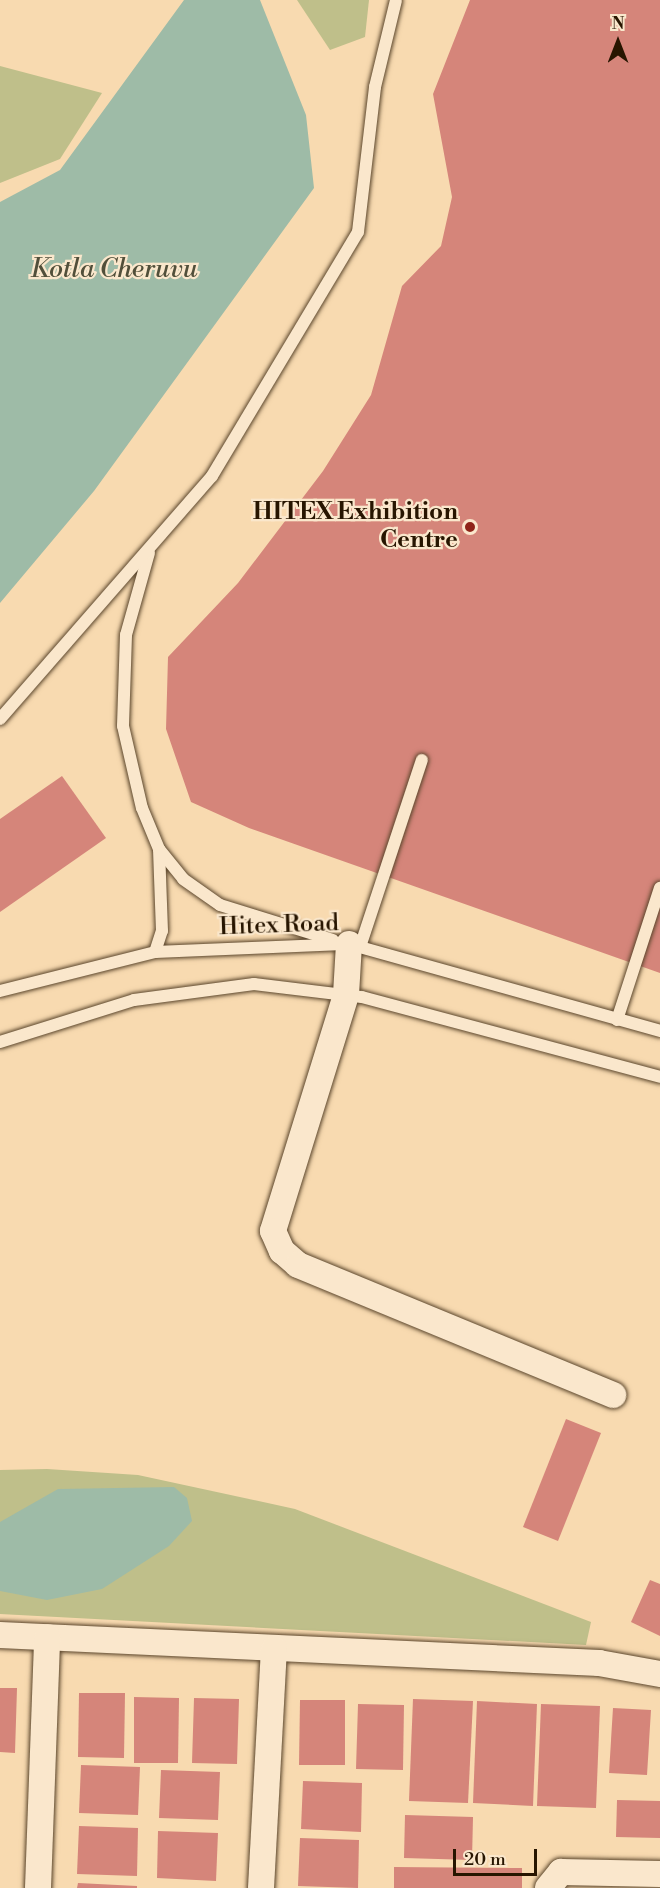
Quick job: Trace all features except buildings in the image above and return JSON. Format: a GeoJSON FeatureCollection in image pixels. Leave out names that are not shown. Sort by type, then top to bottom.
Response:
{"type":"FeatureCollection","features":[{"type":"Feature","properties":{"kind":"street"},"geometry":{"type":"LineString","coordinates":[[354,946],[346,996],[273,1231],[282,1251],[298,1265],[613,1395]]}},
{"type":"Feature","properties":{"kind":"street"},"geometry":{"type":"LineString","coordinates":[[0,1635],[599,1663],[660,1674]]}},
{"type":"Feature","properties":{"kind":"street"},"geometry":{"type":"LineString","coordinates":[[38,1888],[47,1637]]}},
{"type":"Feature","properties":{"kind":"street"},"geometry":{"type":"LineString","coordinates":[[261,1888],[274,1649]]}},
{"type":"Feature","properties":{"kind":"street"},"geometry":{"type":"LineString","coordinates":[[548,1888],[561,1872],[660,1874]]}},
{"type":"Feature","properties":{"kind":"lane"},"geometry":{"type":"LineString","coordinates":[[0,719],[212,476],[358,232],[375,87],[396,0]]}},
{"type":"Feature","properties":{"kind":"lane"},"geometry":{"type":"LineString","coordinates":[[151,546],[126,635],[122,683],[123,726],[142,808],[159,849],[183,879],[220,905],[354,946],[422,760]]}},
{"type":"Feature","properties":{"kind":"lane"},"geometry":{"type":"LineString","coordinates":[[155,952],[162,931],[159,849]]}},
{"type":"Feature","properties":{"kind":"lane"},"geometry":{"type":"LineString","coordinates":[[617,1020],[660,888]]}},
{"type":"Feature","properties":{"kind":"lane","name":"Hitex Road"},"geometry":{"type":"LineString","coordinates":[[0,991],[155,952],[354,946],[660,1031]]}},
{"type":"Feature","properties":{"kind":"lane"},"geometry":{"type":"LineString","coordinates":[[0,1042],[134,1000],[254,984],[346,996],[660,1077]]}},
{"type":"Feature","properties":{"kind":"green space"},"geometry":{"type":"Polygon","coordinates":[[[297,0],[369,0],[365,37],[330,50],[297,0]]]}},
{"type":"Feature","properties":{"kind":"green space"},"geometry":{"type":"Polygon","coordinates":[[[0,66],[102,93],[60,159],[0,183],[0,66]]]}},
{"type":"Feature","properties":{"kind":"green space"},"geometry":{"type":"Polygon","coordinates":[[[47,1469],[138,1475],[295,1509],[591,1622],[586,1645],[0,1614],[0,1470],[47,1469]]]}},
{"type":"Feature","properties":{"kind":"water","name":"Kotla Cheruvu"},"geometry":{"type":"Polygon","coordinates":[[[184,0],[260,0],[306,115],[314,188],[94,491],[0,603],[0,202],[60,170],[184,0]]]}},
{"type":"Feature","properties":{"kind":"water"},"geometry":{"type":"Polygon","coordinates":[[[174,1487],[187,1498],[192,1521],[169,1546],[102,1589],[47,1600],[0,1591],[0,1522],[58,1489],[174,1487]]]}},
{"type":"Feature","properties":{"kind":"place","name":"HITEX Exhibition Centre"},"geometry":{"type":"Point","coordinates":[470,527]}}]}
